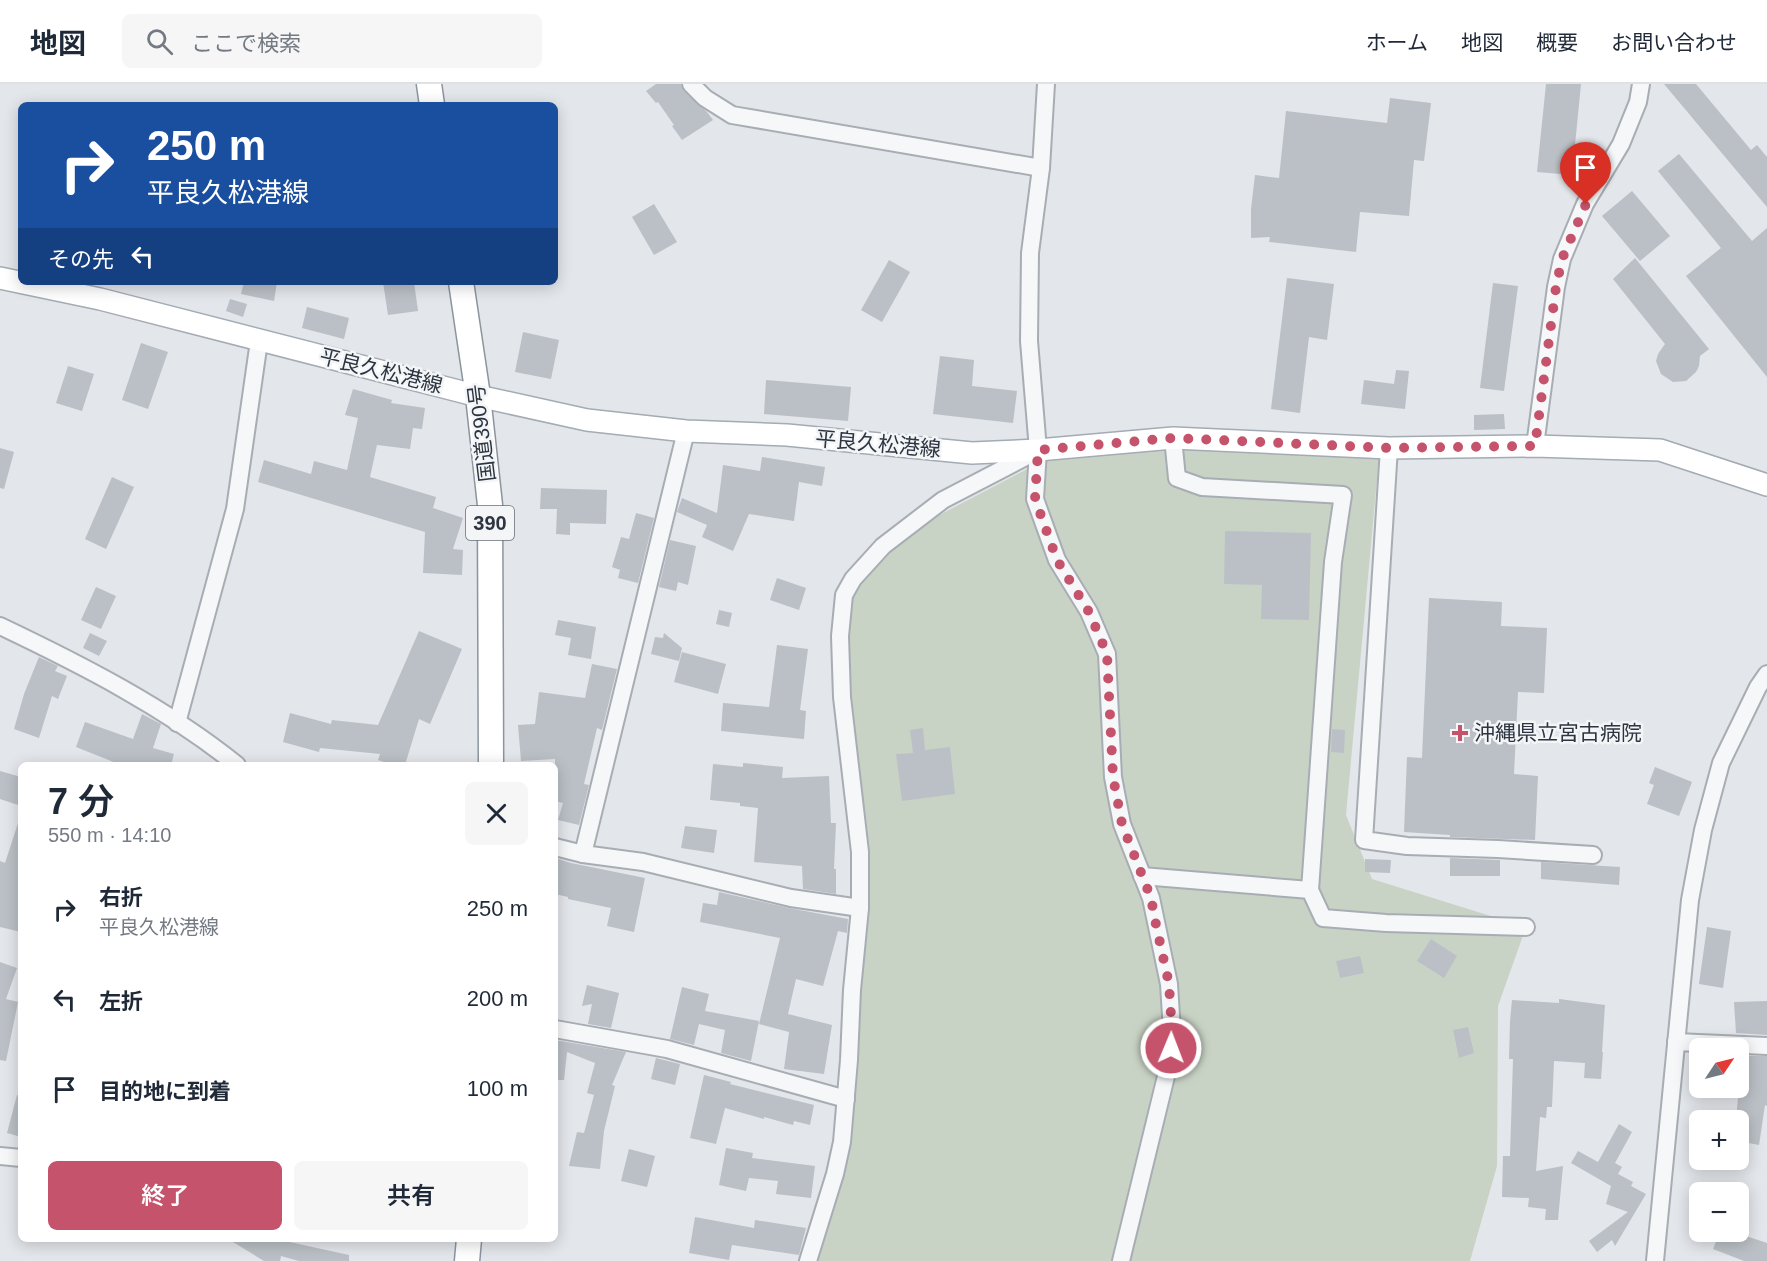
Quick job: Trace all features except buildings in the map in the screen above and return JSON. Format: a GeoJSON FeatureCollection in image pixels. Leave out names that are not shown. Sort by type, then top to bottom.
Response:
{"type":"FeatureCollection","features":[{"type":"Feature","properties":{"kind":"highway"},"geometry":{"type":"LineString","coordinates":[[429,84],[432,102]]}},
{"type":"Feature","properties":{"kind":"highway","name":"国道390号"},"geometry":{"type":"LineString","coordinates":[[461,285],[478,396],[490,505],[491,762]]}},
{"type":"Feature","properties":{"kind":"highway"},"geometry":{"type":"LineString","coordinates":[[467,1261],[469,1242]]}},
{"type":"Feature","properties":{"kind":"main road","name":"平良久松港線"},"geometry":{"type":"LineString","coordinates":[[0,278],[18,282]]}},
{"type":"Feature","properties":{"kind":"main road","name":"平良久松港線"},"geometry":{"type":"LineString","coordinates":[[33,285],[100,299],[478,396],[587,420],[686,431],[787,435],[972,453],[1038,450],[1173,438],[1389,448],[1535,446],[1660,450],[1767,485]]}},
{"type":"Feature","properties":{"kind":"street"},"geometry":{"type":"LineString","coordinates":[[691,84],[705,98],[732,115],[1041,168]]}},
{"type":"Feature","properties":{"kind":"street"},"geometry":{"type":"LineString","coordinates":[[1046,84],[1041,168],[1030,253],[1029,341],[1038,450],[1035,499],[1057,560],[1089,612],[1107,654],[1113,777],[1122,824],[1151,898],[1169,984],[1172,1032],[1169,1065],[1121,1261]]}},
{"type":"Feature","properties":{"kind":"street"},"geometry":{"type":"LineString","coordinates":[[1535,446],[1556,287],[1562,259],[1586,204],[1621,144],[1638,102],[1641,84]]}},
{"type":"Feature","properties":{"kind":"street"},"geometry":{"type":"LineString","coordinates":[[177,723],[235,509],[259,341]]}},
{"type":"Feature","properties":{"kind":"street"},"geometry":{"type":"LineString","coordinates":[[583,854],[686,431]]}},
{"type":"Feature","properties":{"kind":"street"},"geometry":{"type":"LineString","coordinates":[[1173,438],[1177,478],[1202,487],[1343,495],[1333,562],[1310,890],[1323,918],[1386,923],[1526,927]]}},
{"type":"Feature","properties":{"kind":"street"},"geometry":{"type":"LineString","coordinates":[[1389,448],[1364,840],[1407,846],[1593,855]]}},
{"type":"Feature","properties":{"kind":"street"},"geometry":{"type":"LineString","coordinates":[[808,1261],[842,1142],[860,908],[860,852],[842,697],[840,636],[844,595],[853,579],[883,546],[943,500],[1038,450]]}},
{"type":"Feature","properties":{"kind":"street"},"geometry":{"type":"LineString","coordinates":[[0,626],[113,683],[177,723],[233,762]]}},
{"type":"Feature","properties":{"kind":"street"},"geometry":{"type":"LineString","coordinates":[[1655,1261],[1690,900],[1703,830],[1721,763],[1758,687],[1767,674]]}},
{"type":"Feature","properties":{"kind":"street"},"geometry":{"type":"LineString","coordinates":[[558,848],[583,854],[643,862],[791,898],[860,908]]}},
{"type":"Feature","properties":{"kind":"street"},"geometry":{"type":"LineString","coordinates":[[1142,876],[1310,890]]}},
{"type":"Feature","properties":{"kind":"street"},"geometry":{"type":"LineString","coordinates":[[558,1030],[667,1049],[846,1099]]}},
{"type":"Feature","properties":{"kind":"street"},"geometry":{"type":"LineString","coordinates":[[1676,1042],[1767,1046]]}},
{"type":"Feature","properties":{"kind":"street"},"geometry":{"type":"LineString","coordinates":[[0,1156],[18,1158]]}},
{"type":"Feature","properties":{"kind":"green space"},"geometry":{"type":"Polygon","coordinates":[[[1173,438],[1379,458],[1346,815],[1372,879],[1526,927],[1498,1006],[1497,1166],[1470,1261],[808,1261],[846,1099],[860,908],[844,595],[888,542],[1027,469],[1028,451],[1173,438]]]}},
{"type":"Feature","properties":{"kind":"place","name":"沖縄県立宮古病院"},"geometry":{"type":"Point","coordinates":[1460,733]}},
{"type":"Feature","properties":{"kind":"route"},"geometry":{"type":"LineString","coordinates":[[1171,1048],[1169,984],[1151,898],[1122,824],[1113,777],[1107,654],[1089,612],[1057,560],[1035,499],[1038,450],[1173,438],[1389,448],[1535,446],[1556,287],[1562,259],[1586,204]]}}]}
